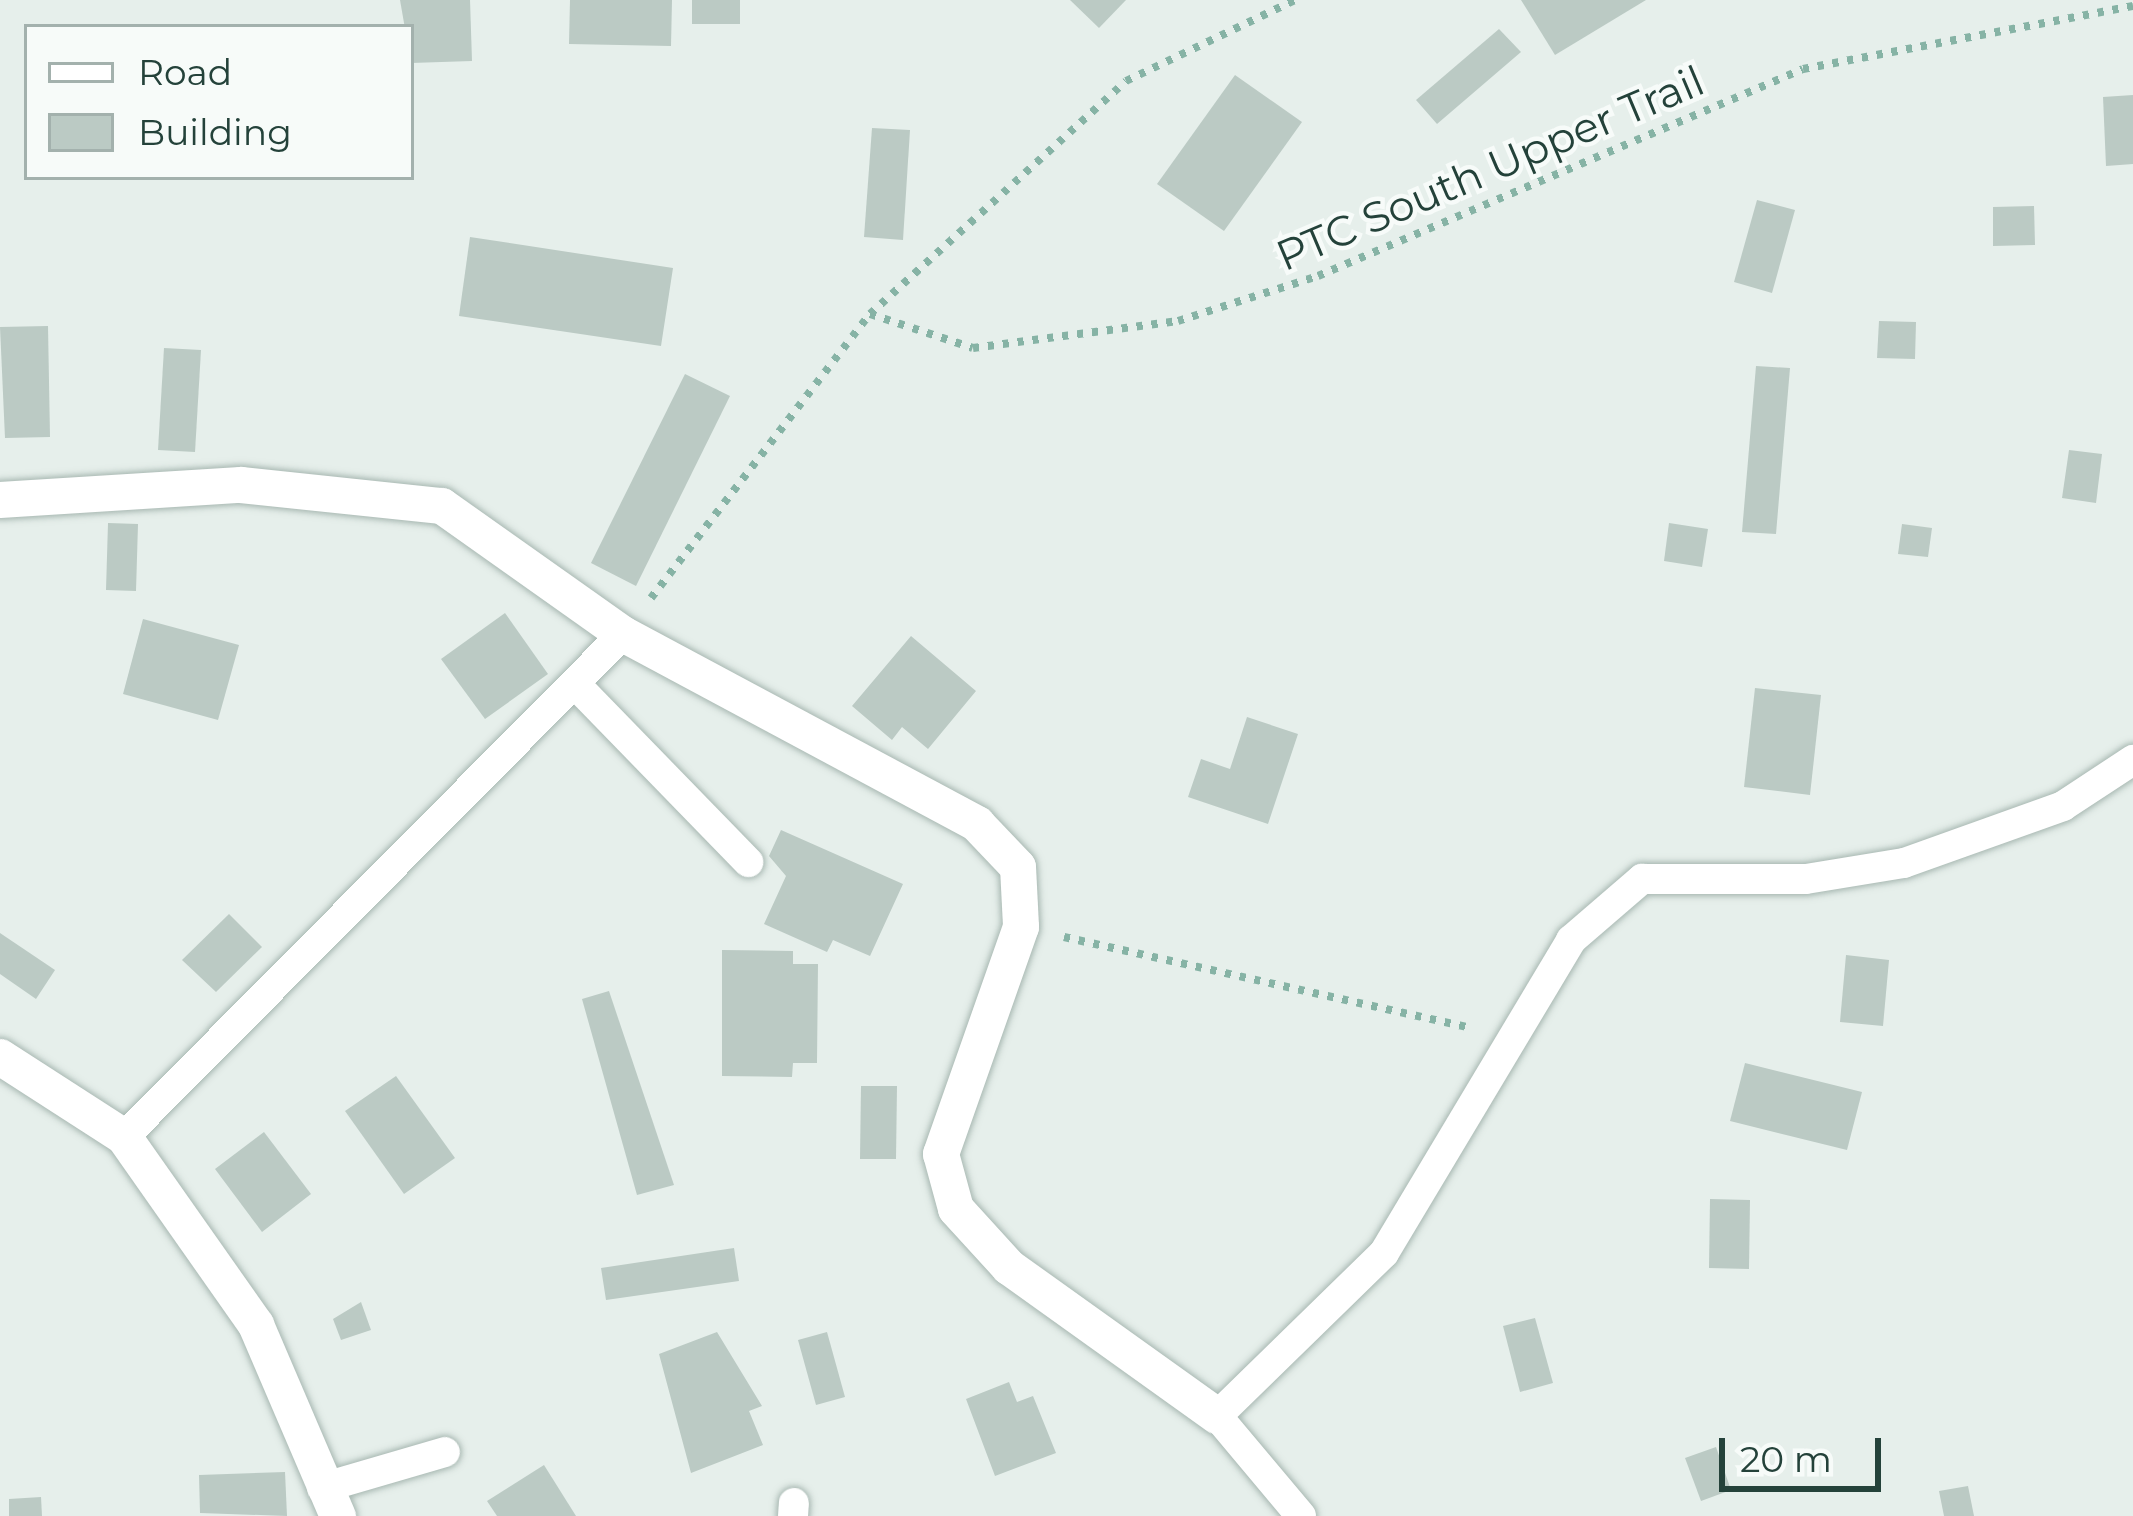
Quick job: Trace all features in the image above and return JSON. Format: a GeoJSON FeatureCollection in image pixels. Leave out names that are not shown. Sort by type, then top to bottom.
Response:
{"type":"FeatureCollection","features":[{"type":"Feature","properties":{"kind":"street"},"geometry":{"type":"LineString","coordinates":[[0,500],[241,485],[442,506],[623,634],[977,824],[1018,867],[1022,927],[941,1154],[956,1209],[1009,1267],[1217,1416]]}},
{"type":"Feature","properties":{"kind":"street"},"geometry":{"type":"LineString","coordinates":[[0,1057],[124,1137],[256,1325],[330,1502]]}},
{"type":"Feature","properties":{"kind":"lane"},"geometry":{"type":"LineString","coordinates":[[124,1137],[579,688],[623,634]]}},
{"type":"Feature","properties":{"kind":"lane"},"geometry":{"type":"LineString","coordinates":[[579,688],[748,862]]}},
{"type":"Feature","properties":{"kind":"lane"},"geometry":{"type":"LineString","coordinates":[[1301,1516],[1217,1416],[1384,1253],[1571,940],[1642,879],[1806,879],[1904,863],[2063,806],[2133,760]]}},
{"type":"Feature","properties":{"kind":"lane"},"geometry":{"type":"LineString","coordinates":[[330,1502],[445,1452]]}},
{"type":"Feature","properties":{"kind":"path"},"geometry":{"type":"LineString","coordinates":[[623,634],[870,314],[1126,81],[1295,0]]}},
{"type":"Feature","properties":{"kind":"path","name":"PTC South Upper Trail"},"geometry":{"type":"LineString","coordinates":[[870,314],[974,348],[1178,321],[1318,276],[1803,69],[2133,6]]}},
{"type":"Feature","properties":{"kind":"path"},"geometry":{"type":"LineString","coordinates":[[1022,927],[1511,1035]]}},
{"type":"Feature","properties":{"kind":"building"},"geometry":{"type":"Polygon","coordinates":[[[400,0],[470,0],[472,61],[414,63],[414,24],[404,24],[400,0]]]}},
{"type":"Feature","properties":{"kind":"building"},"geometry":{"type":"Polygon","coordinates":[[[570,0],[672,0],[671,46],[569,44],[570,0]]]}},
{"type":"Feature","properties":{"kind":"building"},"geometry":{"type":"Polygon","coordinates":[[[692,0],[740,0],[740,24],[692,24],[692,0]]]}},
{"type":"Feature","properties":{"kind":"building"},"geometry":{"type":"Polygon","coordinates":[[[1070,0],[1126,0],[1099,28],[1070,0]]]}},
{"type":"Feature","properties":{"kind":"building"},"geometry":{"type":"Polygon","coordinates":[[[1521,0],[1646,0],[1555,55],[1521,0]]]}},
{"type":"Feature","properties":{"kind":"building"},"geometry":{"type":"Polygon","coordinates":[[[1499,29],[1521,52],[1437,124],[1416,100],[1499,29]]]}},
{"type":"Feature","properties":{"kind":"building"},"geometry":{"type":"Polygon","coordinates":[[[1235,75],[1302,122],[1224,231],[1157,184],[1235,75]]]}},
{"type":"Feature","properties":{"kind":"building"},"geometry":{"type":"Polygon","coordinates":[[[2133,95],[2133,164],[2106,166],[2103,97],[2133,95]]]}},
{"type":"Feature","properties":{"kind":"building"},"geometry":{"type":"Polygon","coordinates":[[[872,128],[910,130],[903,240],[864,237],[872,128]]]}},
{"type":"Feature","properties":{"kind":"building"},"geometry":{"type":"Polygon","coordinates":[[[1757,200],[1795,210],[1772,293],[1734,282],[1757,200]]]}},
{"type":"Feature","properties":{"kind":"building"},"geometry":{"type":"Polygon","coordinates":[[[2034,206],[2035,245],[1993,246],[1993,207],[2034,206]]]}},
{"type":"Feature","properties":{"kind":"building"},"geometry":{"type":"Polygon","coordinates":[[[470,237],[673,268],[661,346],[459,316],[470,237]]]}},
{"type":"Feature","properties":{"kind":"building"},"geometry":{"type":"Polygon","coordinates":[[[1879,321],[1916,322],[1915,359],[1877,358],[1879,321]]]}},
{"type":"Feature","properties":{"kind":"building"},"geometry":{"type":"Polygon","coordinates":[[[48,326],[50,437],[5,438],[0,327],[48,326]]]}},
{"type":"Feature","properties":{"kind":"building"},"geometry":{"type":"Polygon","coordinates":[[[164,348],[201,350],[195,452],[158,450],[164,348]]]}},
{"type":"Feature","properties":{"kind":"building"},"geometry":{"type":"Polygon","coordinates":[[[1756,366],[1790,368],[1776,534],[1742,532],[1756,366]]]}},
{"type":"Feature","properties":{"kind":"building"},"geometry":{"type":"Polygon","coordinates":[[[685,374],[730,396],[636,586],[591,563],[685,374]]]}},
{"type":"Feature","properties":{"kind":"building"},"geometry":{"type":"Polygon","coordinates":[[[2069,450],[2102,454],[2096,503],[2062,498],[2069,450]]]}},
{"type":"Feature","properties":{"kind":"building"},"geometry":{"type":"Polygon","coordinates":[[[108,523],[138,524],[136,591],[106,590],[108,523]]]}},
{"type":"Feature","properties":{"kind":"building"},"geometry":{"type":"Polygon","coordinates":[[[1669,523],[1708,529],[1702,567],[1664,561],[1669,523]]]}},
{"type":"Feature","properties":{"kind":"building"},"geometry":{"type":"Polygon","coordinates":[[[1902,524],[1932,528],[1928,557],[1898,554],[1902,524]]]}},
{"type":"Feature","properties":{"kind":"building"},"geometry":{"type":"Polygon","coordinates":[[[505,613],[548,674],[485,719],[441,659],[505,613]]]}},
{"type":"Feature","properties":{"kind":"building"},"geometry":{"type":"Polygon","coordinates":[[[143,619],[239,645],[218,720],[123,694],[143,619]]]}},
{"type":"Feature","properties":{"kind":"building"},"geometry":{"type":"Polygon","coordinates":[[[911,636],[976,691],[928,749],[902,727],[892,740],[852,706],[911,636]]]}},
{"type":"Feature","properties":{"kind":"building"},"geometry":{"type":"Polygon","coordinates":[[[1755,688],[1821,695],[1810,795],[1744,787],[1755,688]]]}},
{"type":"Feature","properties":{"kind":"building"},"geometry":{"type":"Polygon","coordinates":[[[1247,717],[1298,734],[1268,824],[1188,797],[1201,759],[1230,769],[1247,717]]]}},
{"type":"Feature","properties":{"kind":"building"},"geometry":{"type":"Polygon","coordinates":[[[781,830],[903,884],[870,956],[833,940],[827,952],[764,924],[786,876],[769,856],[781,830]]]}},
{"type":"Feature","properties":{"kind":"building"},"geometry":{"type":"Polygon","coordinates":[[[229,914],[262,947],[216,992],[182,960],[229,914]]]}},
{"type":"Feature","properties":{"kind":"building"},"geometry":{"type":"Polygon","coordinates":[[[0,933],[55,970],[36,999],[0,974],[0,933]]]}},
{"type":"Feature","properties":{"kind":"building"},"geometry":{"type":"Polygon","coordinates":[[[722,950],[793,951],[793,964],[818,964],[817,1063],[793,1063],[792,1077],[722,1076],[722,950]]]}},
{"type":"Feature","properties":{"kind":"building"},"geometry":{"type":"Polygon","coordinates":[[[1846,955],[1889,960],[1883,1026],[1840,1022],[1846,955]]]}},
{"type":"Feature","properties":{"kind":"building"},"geometry":{"type":"Polygon","coordinates":[[[609,991],[674,1185],[637,1195],[582,999],[609,991]]]}},
{"type":"Feature","properties":{"kind":"building"},"geometry":{"type":"Polygon","coordinates":[[[1745,1063],[1862,1092],[1847,1150],[1730,1121],[1745,1063]]]}},
{"type":"Feature","properties":{"kind":"building"},"geometry":{"type":"Polygon","coordinates":[[[396,1076],[455,1158],[404,1194],[345,1111],[396,1076]]]}},
{"type":"Feature","properties":{"kind":"building"},"geometry":{"type":"Polygon","coordinates":[[[861,1086],[897,1086],[896,1159],[860,1159],[861,1086]]]}},
{"type":"Feature","properties":{"kind":"building"},"geometry":{"type":"Polygon","coordinates":[[[264,1132],[311,1194],[262,1232],[215,1169],[264,1132]]]}},
{"type":"Feature","properties":{"kind":"building"},"geometry":{"type":"Polygon","coordinates":[[[1710,1199],[1750,1200],[1749,1269],[1709,1268],[1710,1199]]]}},
{"type":"Feature","properties":{"kind":"building"},"geometry":{"type":"Polygon","coordinates":[[[734,1248],[739,1281],[606,1300],[601,1268],[734,1248]]]}},
{"type":"Feature","properties":{"kind":"building"},"geometry":{"type":"Polygon","coordinates":[[[361,1302],[371,1330],[341,1340],[333,1319],[361,1302]]]}},
{"type":"Feature","properties":{"kind":"building"},"geometry":{"type":"Polygon","coordinates":[[[1535,1318],[1553,1383],[1520,1392],[1503,1326],[1535,1318]]]}},
{"type":"Feature","properties":{"kind":"building"},"geometry":{"type":"Polygon","coordinates":[[[717,1332],[762,1406],[749,1411],[763,1445],[691,1473],[659,1354],[717,1332]]]}},
{"type":"Feature","properties":{"kind":"building"},"geometry":{"type":"Polygon","coordinates":[[[827,1332],[845,1397],[816,1405],[798,1340],[827,1332]]]}},
{"type":"Feature","properties":{"kind":"building"},"geometry":{"type":"Polygon","coordinates":[[[1009,1382],[1017,1402],[1033,1396],[1056,1453],[995,1476],[966,1399],[1009,1382]]]}},
{"type":"Feature","properties":{"kind":"building"},"geometry":{"type":"Polygon","coordinates":[[[1716,1447],[1731,1490],[1701,1501],[1685,1458],[1716,1447]]]}},
{"type":"Feature","properties":{"kind":"building"},"geometry":{"type":"Polygon","coordinates":[[[544,1465],[576,1516],[497,1516],[487,1501],[544,1465]]]}},
{"type":"Feature","properties":{"kind":"building"},"geometry":{"type":"Polygon","coordinates":[[[285,1472],[287,1516],[200,1513],[199,1475],[285,1472]]]}},
{"type":"Feature","properties":{"kind":"building"},"geometry":{"type":"Polygon","coordinates":[[[1968,1486],[1974,1516],[1944,1516],[1939,1491],[1968,1486]]]}},
{"type":"Feature","properties":{"kind":"building"},"geometry":{"type":"Polygon","coordinates":[[[41,1497],[42,1516],[9,1516],[9,1499],[41,1497]]]}}]}
